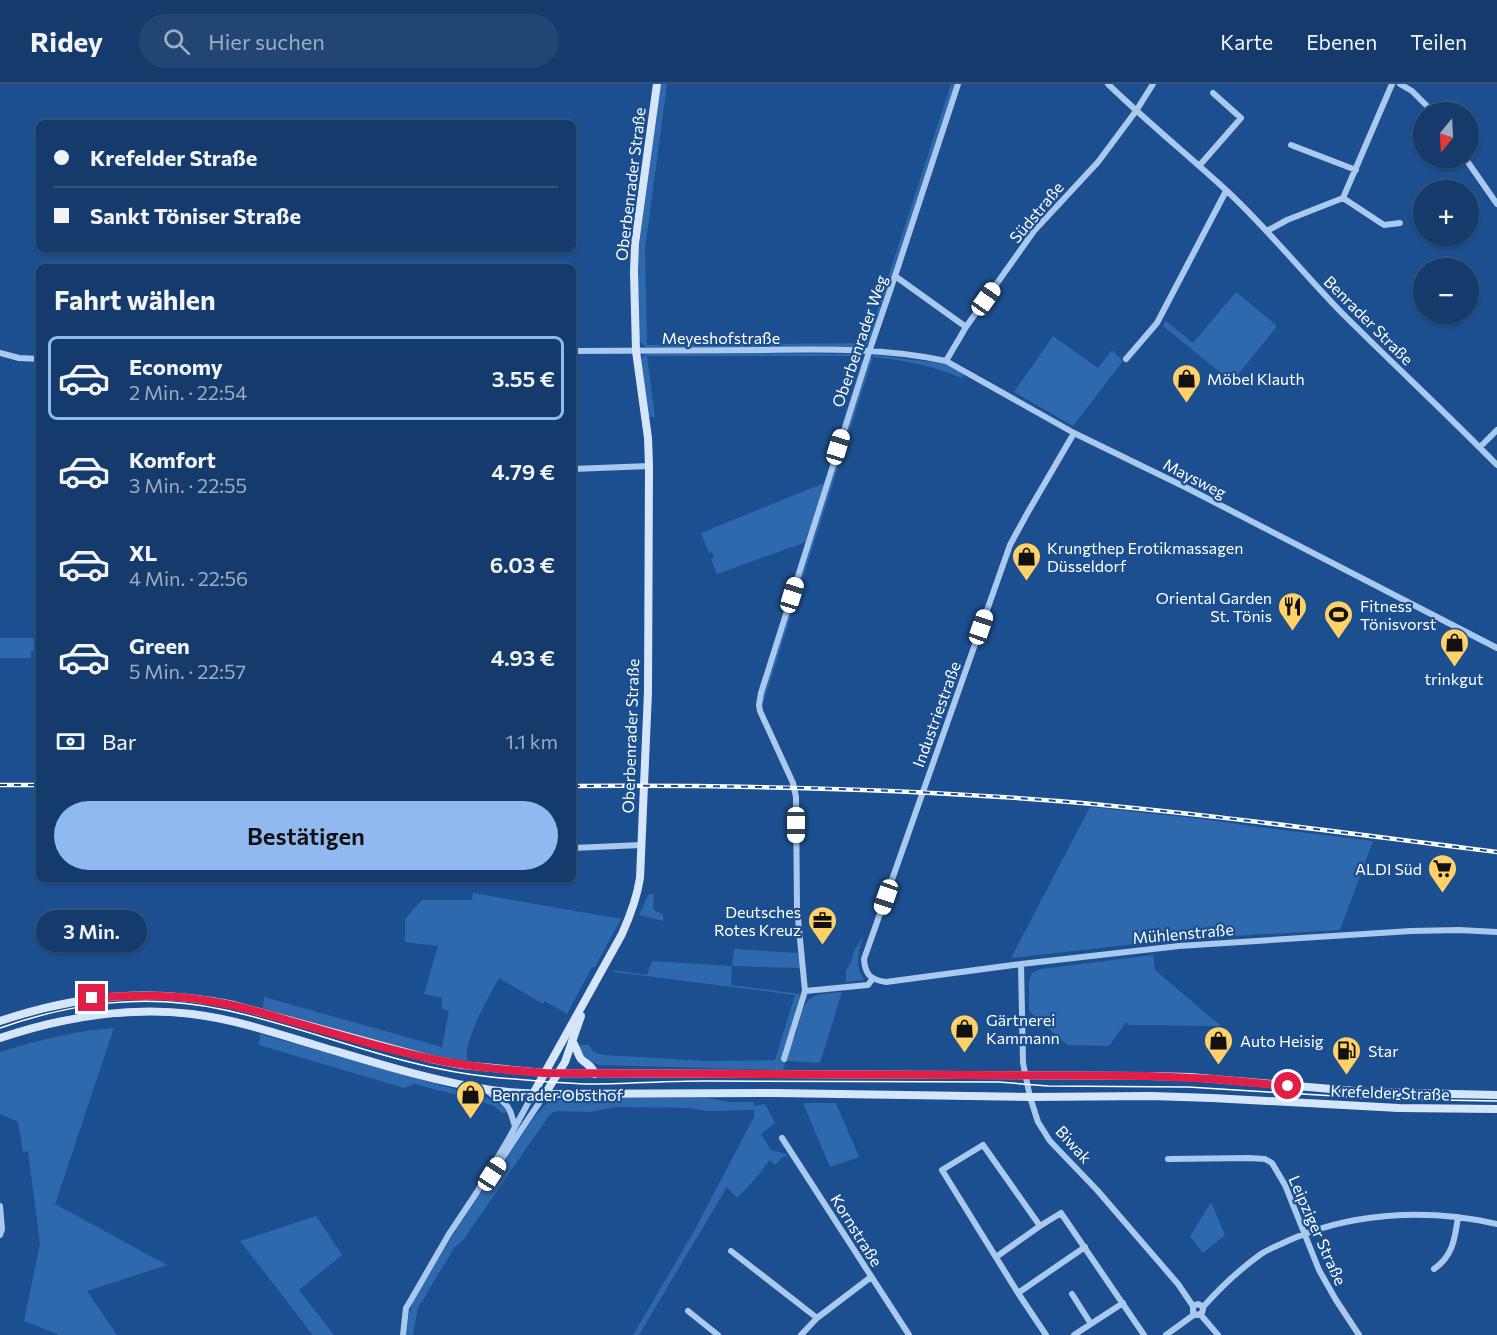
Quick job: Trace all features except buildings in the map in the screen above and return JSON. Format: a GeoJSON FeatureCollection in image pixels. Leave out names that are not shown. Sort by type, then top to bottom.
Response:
{"type":"FeatureCollection","features":[{"type":"Feature","properties":{"kind":"main road","name":"Oberbenrader Straße"},"geometry":{"type":"LineString","coordinates":[[533,1094],[621,934],[633,908],[640,878],[648,692],[649,466],[648,438],[636,351],[634,272],[635,244],[657,84]]}},
{"type":"Feature","properties":{"kind":"main road","name":"Krefelder Straße"},"geometry":{"type":"LineString","coordinates":[[0,1020],[54,1005],[92,998],[144,995],[212,1001],[395,1050],[462,1065],[558,1074],[1171,1076],[1358,1092],[1497,1095]]}},
{"type":"Feature","properties":{"kind":"main road","name":"Oberbenrader Straße"},"geometry":{"type":"LineString","coordinates":[[545,1094],[565,1062],[589,995]]}},
{"type":"Feature","properties":{"kind":"main road","name":"Krefelder Straße"},"geometry":{"type":"LineString","coordinates":[[0,1038],[59,1020],[106,1013],[162,1011],[194,1014],[253,1027],[423,1076],[486,1089],[533,1094],[776,1093],[1212,1098],[1399,1108],[1497,1109]]}},
{"type":"Feature","properties":{"kind":"main road"},"geometry":{"type":"LineString","coordinates":[[572,1041],[581,1058],[591,1066],[595,1074]]}},
{"type":"Feature","properties":{"kind":"street","name":"Oberbenrader Weg"},"geometry":{"type":"LineString","coordinates":[[784,1059],[805,991],[797,908],[796,805],[794,787],[759,705],[958,84]]}},
{"type":"Feature","properties":{"kind":"street","name":"Benrader Straße"},"geometry":{"type":"LineString","coordinates":[[1108,84],[1267,231],[1341,312],[1497,465]]}},
{"type":"Feature","properties":{"kind":"street","name":"Südstraße"},"geometry":{"type":"LineString","coordinates":[[946,361],[966,327],[1035,231],[1098,162],[1153,84]]}},
{"type":"Feature","properties":{"kind":"street"},"geometry":{"type":"LineString","coordinates":[[1267,231],[1287,220],[1343,198],[1392,84]]}},
{"type":"Feature","properties":{"kind":"street"},"geometry":{"type":"LineString","coordinates":[[1401,84],[1423,102]]}},
{"type":"Feature","properties":{"kind":"street"},"geometry":{"type":"LineString","coordinates":[[1199,166],[1241,118],[1213,93]]}},
{"type":"Feature","properties":{"kind":"street"},"geometry":{"type":"LineString","coordinates":[[1291,145],[1356,170]]}},
{"type":"Feature","properties":{"kind":"street"},"geometry":{"type":"LineString","coordinates":[[1472,168],[1497,204]]}},
{"type":"Feature","properties":{"kind":"street"},"geometry":{"type":"LineString","coordinates":[[1126,359],[1157,323],[1226,191]]}},
{"type":"Feature","properties":{"kind":"street"},"geometry":{"type":"LineString","coordinates":[[1343,198],[1384,225],[1400,223]]}},
{"type":"Feature","properties":{"kind":"street"},"geometry":{"type":"LineString","coordinates":[[896,277],[966,327]]}},
{"type":"Feature","properties":{"kind":"street","name":"Meyeshofstraße"},"geometry":{"type":"LineString","coordinates":[[576,351],[872,352]]}},
{"type":"Feature","properties":{"kind":"street","name":"Maysweg"},"geometry":{"type":"LineString","coordinates":[[872,352],[946,361],[1074,433],[1187,488],[1497,648]]}},
{"type":"Feature","properties":{"kind":"street"},"geometry":{"type":"LineString","coordinates":[[0,353],[19,358],[36,359]]}},
{"type":"Feature","properties":{"kind":"street"},"geometry":{"type":"LineString","coordinates":[[1480,447],[1497,430]]}},
{"type":"Feature","properties":{"kind":"street","name":"Industriestraße"},"geometry":{"type":"LineString","coordinates":[[873,978],[864,969],[864,959],[1010,545],[1074,433]]}},
{"type":"Feature","properties":{"kind":"street"},"geometry":{"type":"LineString","coordinates":[[576,470],[649,466]]}},
{"type":"Feature","properties":{"kind":"street"},"geometry":{"type":"LineString","coordinates":[[576,848],[641,845]]}},
{"type":"Feature","properties":{"kind":"street","name":"Mühlenstraße"},"geometry":{"type":"LineString","coordinates":[[873,978],[886,982],[1179,946],[1412,931],[1497,932]]}},
{"type":"Feature","properties":{"kind":"street","name":"Biwak"},"geometry":{"type":"LineString","coordinates":[[1021,964],[1023,1063],[1038,1122],[1050,1141],[1097,1190],[1178,1284],[1193,1306]]}},
{"type":"Feature","properties":{"kind":"street"},"geometry":{"type":"LineString","coordinates":[[805,991],[868,985],[873,978]]}},
{"type":"Feature","properties":{"kind":"street"},"geometry":{"type":"LineString","coordinates":[[486,1089],[506,1105],[515,1126]]}},
{"type":"Feature","properties":{"kind":"street","name":"Oberbenrader Straße"},"geometry":{"type":"LineString","coordinates":[[403,1335],[406,1308],[449,1234],[477,1192],[533,1094]]}},
{"type":"Feature","properties":{"kind":"street","name":"Oberbenrader Straße"},"geometry":{"type":"LineString","coordinates":[[477,1192],[492,1174],[545,1094]]}},
{"type":"Feature","properties":{"kind":"street","name":"Kornstraße"},"geometry":{"type":"LineString","coordinates":[[782,1138],[909,1335]]}},
{"type":"Feature","properties":{"kind":"street"},"geometry":{"type":"LineString","coordinates":[[1040,1226],[983,1145],[942,1170],[1046,1335]]}},
{"type":"Feature","properties":{"kind":"street","name":"Leipziger Straße"},"geometry":{"type":"LineString","coordinates":[[1168,1160],[1265,1159],[1272,1163],[1285,1185],[1319,1270],[1335,1300],[1359,1335]]}},
{"type":"Feature","properties":{"kind":"street"},"geometry":{"type":"LineString","coordinates":[[0,1206],[2,1229],[0,1235]]}},
{"type":"Feature","properties":{"kind":"street"},"geometry":{"type":"LineString","coordinates":[[996,1257],[1061,1213],[1144,1335]]}},
{"type":"Feature","properties":{"kind":"street"},"geometry":{"type":"LineString","coordinates":[[1166,1335],[1203,1311],[1203,1307],[1262,1253],[1304,1233],[1367,1219],[1403,1215],[1458,1217],[1497,1224]]}},
{"type":"Feature","properties":{"kind":"street"},"geometry":{"type":"LineString","coordinates":[[1434,1269],[1443,1263],[1454,1244],[1458,1217]]}},
{"type":"Feature","properties":{"kind":"street"},"geometry":{"type":"LineString","coordinates":[[1018,1293],[1085,1247]]}},
{"type":"Feature","properties":{"kind":"street"},"geometry":{"type":"LineString","coordinates":[[731,1251],[817,1318]]}},
{"type":"Feature","properties":{"kind":"street"},"geometry":{"type":"LineString","coordinates":[[801,1335],[817,1318],[871,1277]]}},
{"type":"Feature","properties":{"kind":"street"},"geometry":{"type":"LineString","coordinates":[[1072,1294],[1091,1324]]}},
{"type":"Feature","properties":{"kind":"street"},"geometry":{"type":"LineString","coordinates":[[1074,1335],[1123,1303]]}},
{"type":"Feature","properties":{"kind":"street"},"geometry":{"type":"LineString","coordinates":[[1203,1307],[1198,1304],[1193,1306],[1193,1311],[1218,1335]]}},
{"type":"Feature","properties":{"kind":"street"},"geometry":{"type":"LineString","coordinates":[[688,1311],[718,1335]]}},
{"type":"Feature","properties":{"kind":"shaded area"},"geometry":{"type":"Polygon","coordinates":[[[661,84],[667,84],[645,249],[647,345],[865,343],[951,84],[955,84],[871,339],[867,344],[859,347],[647,347],[639,340],[639,247],[661,84]]]}},
{"type":"Feature","properties":{"kind":"shaded area"},"geometry":{"type":"Polygon","coordinates":[[[1236,292],[1277,326],[1232,382],[1163,326],[1166,321],[1193,343],[1236,292]]]}},
{"type":"Feature","properties":{"kind":"shaded area"},"geometry":{"type":"Polygon","coordinates":[[[1053,336],[1098,368],[1112,350],[1123,361],[1073,426],[1014,392],[1053,336]]]}},
{"type":"Feature","properties":{"kind":"shaded area"},"geometry":{"type":"Polygon","coordinates":[[[647,354],[856,354],[862,360],[862,368],[839,441],[836,445],[860,367],[861,361],[856,356],[647,356],[655,417],[648,417],[640,364],[643,356],[647,354]]]}},
{"type":"Feature","properties":{"kind":"shaded area"},"geometry":{"type":"Polygon","coordinates":[[[874,355],[946,364],[964,375],[962,378],[918,364],[873,357],[761,710],[764,689],[869,360],[874,355]]]}},
{"type":"Feature","properties":{"kind":"shaded area"},"geometry":{"type":"Polygon","coordinates":[[[824,483],[806,542],[717,574],[711,559],[714,557],[712,552],[709,553],[701,533],[824,483]]]}},
{"type":"Feature","properties":{"kind":"shaded area"},"geometry":{"type":"Polygon","coordinates":[[[0,638],[36,638],[36,651],[31,651],[31,658],[0,658],[0,638]]]}},
{"type":"Feature","properties":{"kind":"shaded area"},"geometry":{"type":"Polygon","coordinates":[[[1090,807],[1373,841],[1340,930],[1179,939],[1011,958],[1090,807]]]}},
{"type":"Feature","properties":{"kind":"shaded area"},"geometry":{"type":"Polygon","coordinates":[[[473,893],[621,919],[567,1014],[545,1001],[543,1004],[499,978],[473,1030],[467,1051],[467,1061],[431,1055],[263,1008],[264,997],[442,1047],[449,1011],[442,1009],[442,998],[424,994],[438,946],[405,942],[405,919],[422,900],[472,900],[473,893]]]}},
{"type":"Feature","properties":{"kind":"shaded area"},"geometry":{"type":"Polygon","coordinates":[[[649,894],[654,894],[653,909],[663,915],[663,921],[639,915],[649,894]]]}},
{"type":"Feature","properties":{"kind":"shaded area"},"geometry":{"type":"Polygon","coordinates":[[[864,935],[858,958],[859,969],[864,980],[846,982],[846,971],[864,935]]]}},
{"type":"Feature","properties":{"kind":"shaded area"},"geometry":{"type":"Polygon","coordinates":[[[734,949],[798,953],[800,968],[732,966],[734,949]]]}},
{"type":"Feature","properties":{"kind":"shaded area"},"geometry":{"type":"Polygon","coordinates":[[[1153,955],[1155,970],[1221,1026],[1129,1025],[1126,1022],[1109,1046],[1067,1045],[1029,1011],[1029,982],[1032,973],[1041,969],[1153,955]]]}},
{"type":"Feature","properties":{"kind":"shaded area"},"geometry":{"type":"Polygon","coordinates":[[[652,961],[732,966],[731,985],[800,994],[782,1060],[795,1037],[807,1002],[817,995],[842,992],[820,1063],[786,1061],[783,1070],[599,1065],[582,1053],[579,1046],[588,1044],[593,1052],[604,1055],[707,1061],[775,1060],[795,995],[614,972],[614,970],[647,975],[652,961]]]}},
{"type":"Feature","properties":{"kind":"shaded area"},"geometry":{"type":"Polygon","coordinates":[[[114,1028],[55,1204],[167,1265],[87,1291],[117,1335],[59,1335],[24,1321],[40,1244],[28,1151],[23,1152],[18,1122],[0,1114],[0,1052],[56,1037],[114,1028]]]}},
{"type":"Feature","properties":{"kind":"shaded area"},"geometry":{"type":"Polygon","coordinates":[[[260,1034],[496,1101],[508,1112],[502,1113],[494,1106],[473,1099],[414,1084],[404,1088],[259,1045],[260,1034]]]}},
{"type":"Feature","properties":{"kind":"shaded area"},"geometry":{"type":"Polygon","coordinates":[[[568,1098],[707,1098],[730,1102],[754,1102],[754,1106],[765,1104],[775,1123],[761,1134],[771,1150],[786,1154],[788,1157],[784,1156],[775,1165],[770,1160],[737,1198],[727,1187],[639,1335],[633,1335],[693,1233],[754,1117],[754,1110],[707,1111],[690,1108],[616,1107],[591,1112],[557,1111],[552,1113],[464,1239],[454,1248],[418,1308],[413,1335],[406,1335],[409,1313],[414,1299],[475,1199],[547,1103],[568,1098]]]}},
{"type":"Feature","properties":{"kind":"shaded area"},"geometry":{"type":"Polygon","coordinates":[[[803,1103],[836,1103],[859,1157],[830,1167],[803,1103]]]}},
{"type":"Feature","properties":{"kind":"shaded area"},"geometry":{"type":"Polygon","coordinates":[[[1211,1202],[1225,1235],[1203,1253],[1190,1237],[1211,1202]]]}},
{"type":"Feature","properties":{"kind":"shaded area"},"geometry":{"type":"Polygon","coordinates":[[[316,1216],[342,1255],[299,1290],[334,1335],[313,1335],[240,1241],[316,1216]]]}},
{"type":"Feature","properties":{"kind":"tram line"},"geometry":{"type":"LineString","coordinates":[[0,1028],[83,1006],[139,1001],[167,1002],[225,1010],[258,1018],[423,1065],[491,1077],[539,1081],[587,1084],[704,1081],[999,1082],[1048,1086],[1188,1087],[1384,1099],[1497,1101]]}},
{"type":"Feature","properties":{"kind":"railway"},"geometry":{"type":"LineString","coordinates":[[0,785],[36,785]]}},
{"type":"Feature","properties":{"kind":"railway"},"geometry":{"type":"LineString","coordinates":[[576,786],[815,788],[1057,801],[1277,824],[1497,852]]}},
{"type":"Feature","properties":{"kind":"place","name":"Möbel Klauth"},"geometry":{"type":"Point","coordinates":[1186,404]}},
{"type":"Feature","properties":{"kind":"place","name":"Krungthep Erotikmassagen Düsseldorf"},"geometry":{"type":"Point","coordinates":[1026,582]}},
{"type":"Feature","properties":{"kind":"place","name":"Oriental Garden St. Tönis"},"geometry":{"type":"Point","coordinates":[1293,632]}},
{"type":"Feature","properties":{"kind":"place","name":"Fitness Tönisvorst"},"geometry":{"type":"Point","coordinates":[1339,640]}},
{"type":"Feature","properties":{"kind":"place","name":"trinkgut"},"geometry":{"type":"Point","coordinates":[1454,668]}},
{"type":"Feature","properties":{"kind":"place","name":"ALDI Süd"},"geometry":{"type":"Point","coordinates":[1443,894]}},
{"type":"Feature","properties":{"kind":"place","name":"Deutsches Rotes Kreuz"},"geometry":{"type":"Point","coordinates":[822,946]}},
{"type":"Feature","properties":{"kind":"place","name":"Gärtnerei Kammann"},"geometry":{"type":"Point","coordinates":[965,1054]}},
{"type":"Feature","properties":{"kind":"place","name":"Auto Heisig"},"geometry":{"type":"Point","coordinates":[1219,1066]}},
{"type":"Feature","properties":{"kind":"place","name":"Star"},"geometry":{"type":"Point","coordinates":[1347,1076]}},
{"type":"Feature","properties":{"kind":"place","name":"Benrader Obsthof"},"geometry":{"type":"Point","coordinates":[471,1120]}},
{"type":"Feature","properties":{"kind":"route"},"geometry":{"type":"LineString","coordinates":[[92,998],[166,995],[212,1001],[431,1059],[462,1065],[558,1074],[1149,1076],[1288,1086]]}}]}
